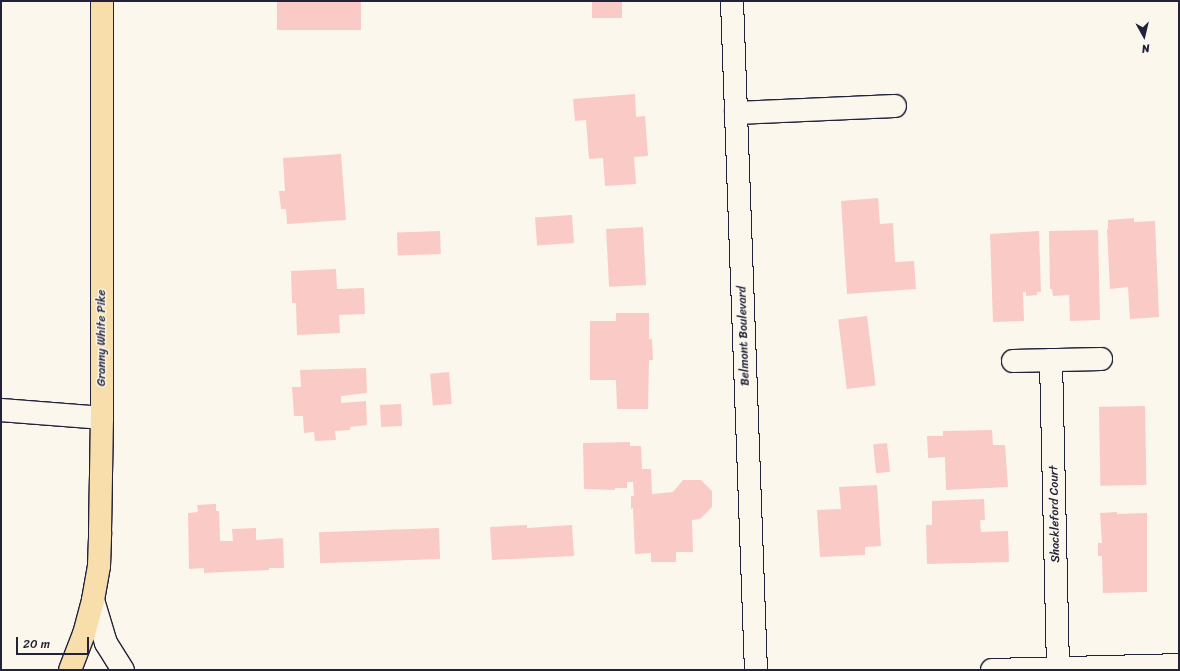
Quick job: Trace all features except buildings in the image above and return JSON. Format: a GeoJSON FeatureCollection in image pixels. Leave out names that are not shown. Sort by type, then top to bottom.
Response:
{"type":"FeatureCollection","features":[{"type":"Feature","properties":{"kind":"main road","name":"Granny White Pike"},"geometry":{"type":"LineString","coordinates":[[70,670],[84,634],[93,600],[99,566],[102,418],[102,1]]}},
{"type":"Feature","properties":{"kind":"street","name":"Belmont Boulevard"},"geometry":{"type":"LineString","coordinates":[[732,1],[756,670]]}},
{"type":"Feature","properties":{"kind":"street"},"geometry":{"type":"LineString","coordinates":[[736,113],[895,106]]}},
{"type":"Feature","properties":{"kind":"street"},"geometry":{"type":"LineString","coordinates":[[1013,361],[1100,359]]}},
{"type":"Feature","properties":{"kind":"street","name":"Shackleford Court"},"geometry":{"type":"LineString","coordinates":[[1051,360],[1058,669]]}},
{"type":"Feature","properties":{"kind":"street"},"geometry":{"type":"LineString","coordinates":[[1,410],[102,418]]}},
{"type":"Feature","properties":{"kind":"street"},"geometry":{"type":"LineString","coordinates":[[93,600],[106,643],[123,670]]}},
{"type":"Feature","properties":{"kind":"street"},"geometry":{"type":"LineString","coordinates":[[992,670],[1179,665]]}}]}
